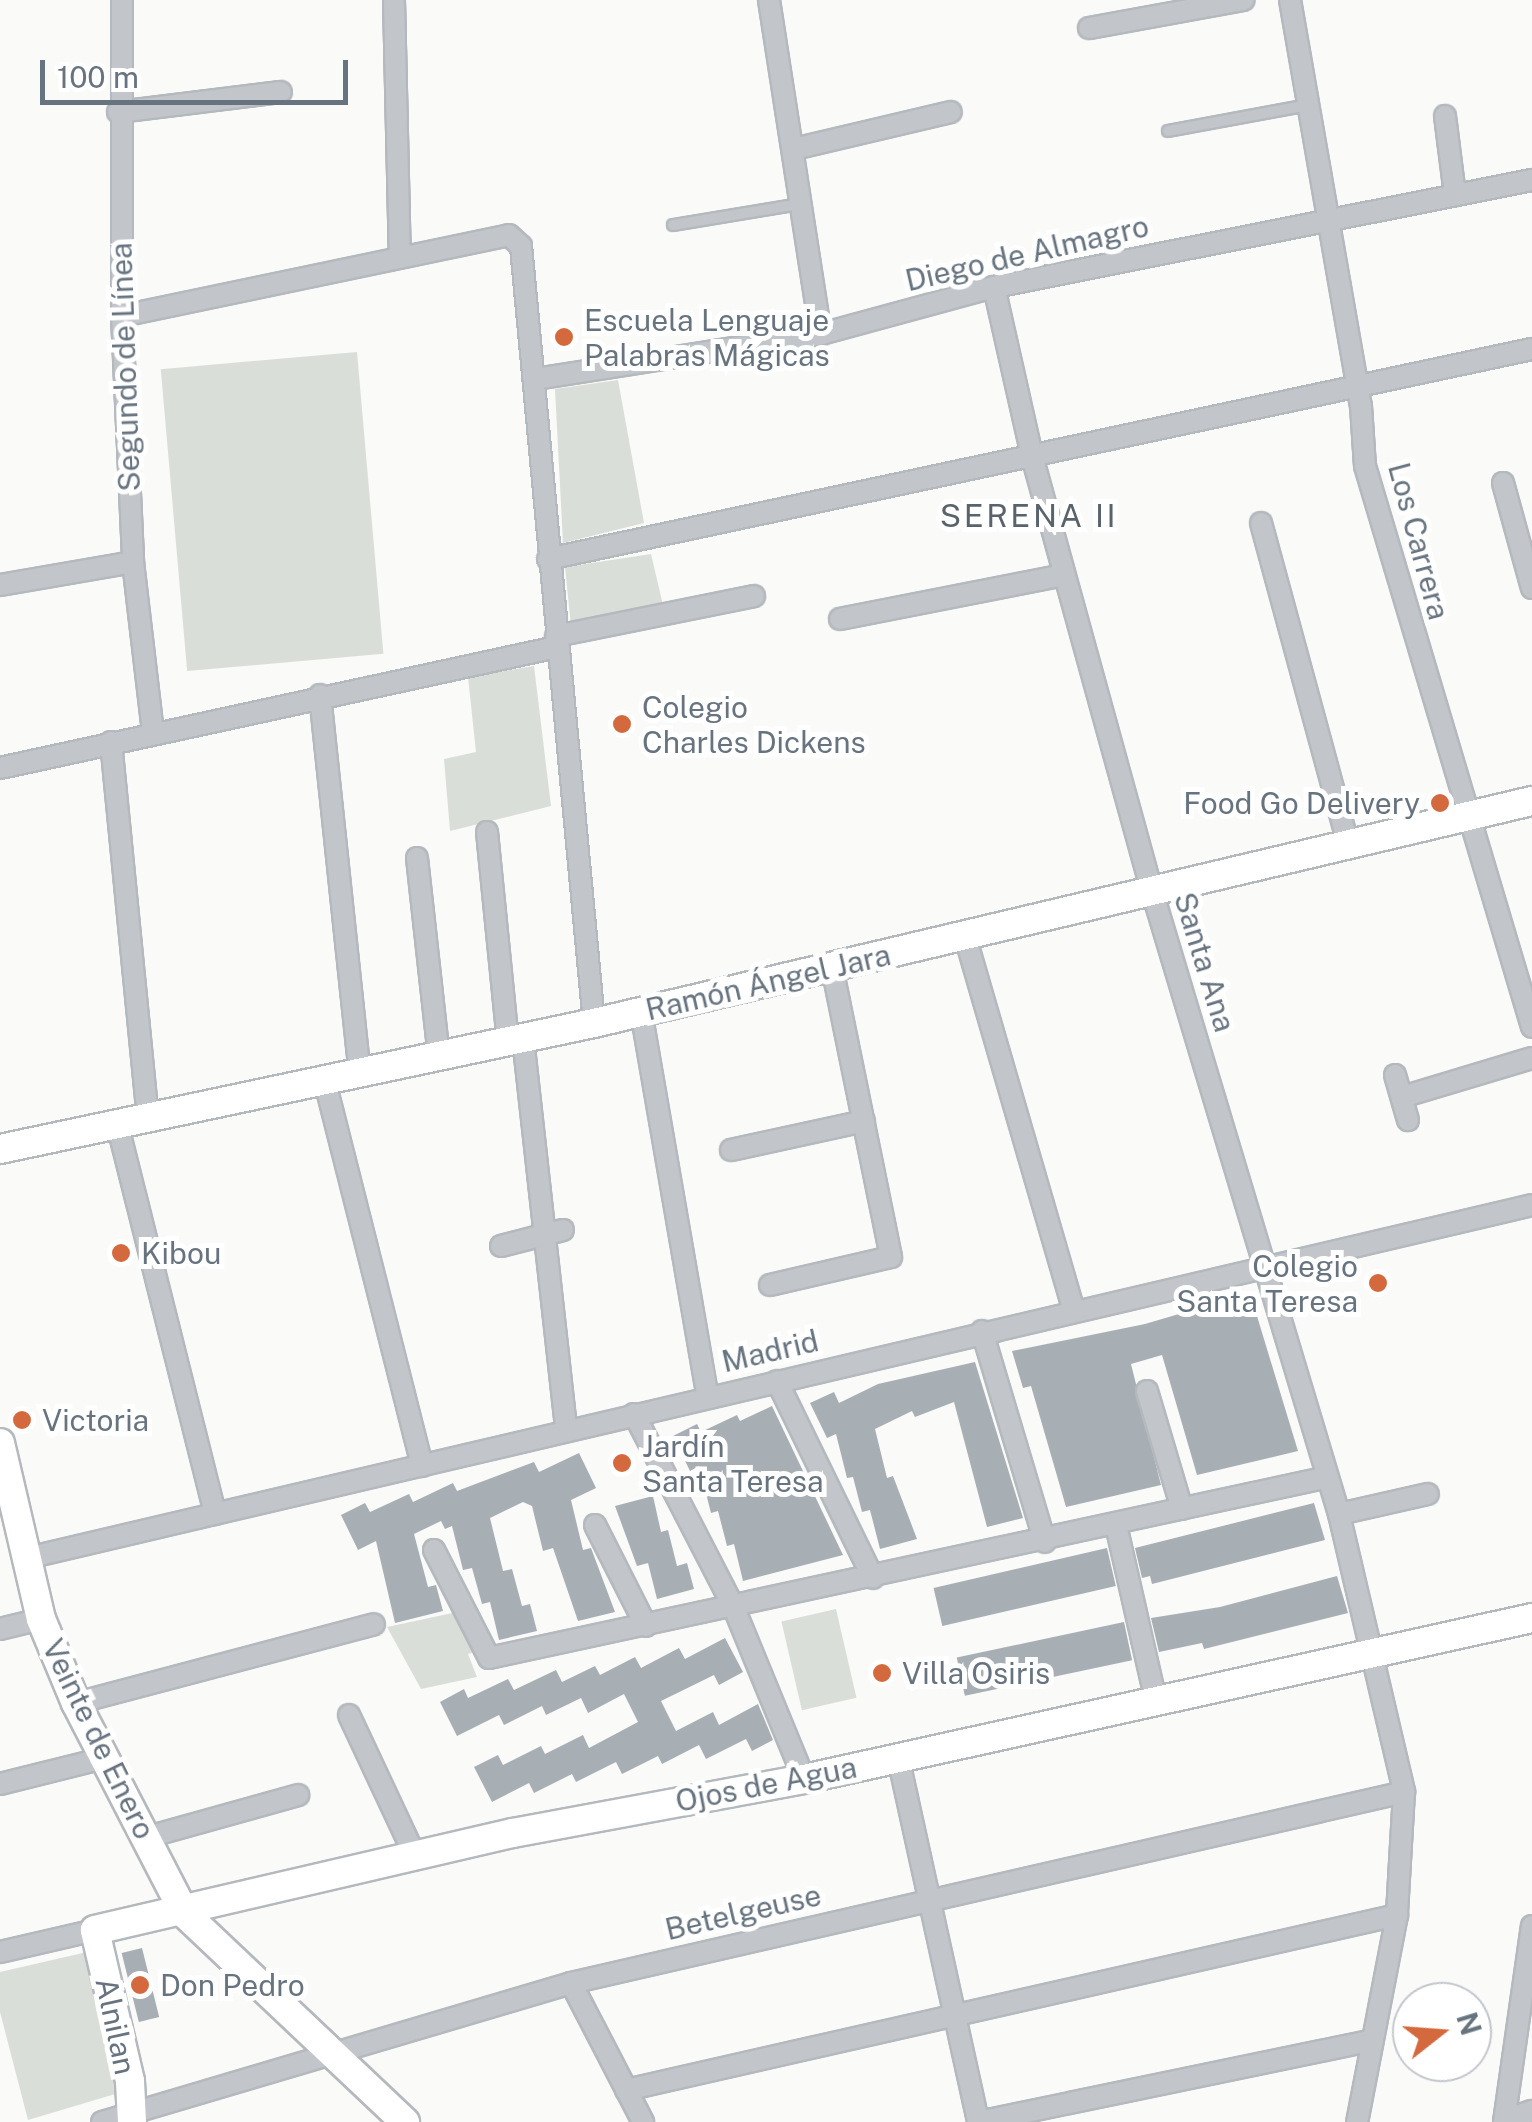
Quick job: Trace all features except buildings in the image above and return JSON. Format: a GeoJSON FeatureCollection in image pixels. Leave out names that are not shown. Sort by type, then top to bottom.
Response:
{"type":"FeatureCollection","features":[{"type":"Feature","properties":{"kind":"main road","name":"Ramón Ángel Jara"},"geometry":{"type":"LineString","coordinates":[[0,1149],[148,1121],[594,1023],[1532,801]]}},
{"type":"Feature","properties":{"kind":"main road","name":"Veinte de Enero"},"geometry":{"type":"LineString","coordinates":[[0,1442],[23,1559],[41,1619],[76,1703],[185,1914]]}},
{"type":"Feature","properties":{"kind":"main road","name":"Ojos de Agua"},"geometry":{"type":"LineString","coordinates":[[95,1930],[185,1914],[415,1856],[804,1779],[1155,1697],[1532,1618]]}},
{"type":"Feature","properties":{"kind":"main road"},"geometry":{"type":"LineString","coordinates":[[185,1914],[332,2058],[406,2122]]}},
{"type":"Feature","properties":{"kind":"main road","name":"Alnilan"},"geometry":{"type":"LineString","coordinates":[[95,1930],[130,2081],[121,2119]]}},
{"type":"Feature","properties":{"kind":"street","name":"Segundo de Línea"},"geometry":{"type":"LineString","coordinates":[[122,0],[118,112],[122,316],[133,562],[153,733]]}},
{"type":"Feature","properties":{"kind":"street"},"geometry":{"type":"LineString","coordinates":[[394,0],[400,257]]}},
{"type":"Feature","properties":{"kind":"street"},"geometry":{"type":"LineString","coordinates":[[770,0],[820,334]]}},
{"type":"Feature","properties":{"kind":"street"},"geometry":{"type":"LineString","coordinates":[[1089,28],[1242,0]]}},
{"type":"Feature","properties":{"kind":"street","name":"Los Carrera"},"geometry":{"type":"LineString","coordinates":[[1290,0],[1358,386],[1365,466],[1466,816],[1532,1026]]}},
{"type":"Feature","properties":{"kind":"street"},"geometry":{"type":"LineString","coordinates":[[118,112],[280,92]]}},
{"type":"Feature","properties":{"kind":"street"},"geometry":{"type":"LineString","coordinates":[[794,149],[951,112]]}},
{"type":"Feature","properties":{"kind":"street"},"geometry":{"type":"LineString","coordinates":[[1445,116],[1455,195]]}},
{"type":"Feature","properties":{"kind":"street","name":"Diego de Almagro"},"geometry":{"type":"LineString","coordinates":[[534,379],[820,334],[994,288],[1532,180]]}},
{"type":"Feature","properties":{"kind":"street"},"geometry":{"type":"LineString","coordinates":[[122,316],[509,236],[526,259],[548,559],[594,1023]]}},
{"type":"Feature","properties":{"kind":"street","name":"Santa Ana"},"geometry":{"type":"LineString","coordinates":[[994,288],[1032,456],[1152,891],[1339,1514],[1404,1792],[1397,1914],[1357,2122]]}},
{"type":"Feature","properties":{"kind":"street"},"geometry":{"type":"LineString","coordinates":[[548,559],[1532,349]]}},
{"type":"Feature","properties":{"kind":"street"},"geometry":{"type":"LineString","coordinates":[[1503,483],[1523,519],[1532,588]]}},
{"type":"Feature","properties":{"kind":"street"},"geometry":{"type":"LineString","coordinates":[[1261,523],[1348,844]]}},
{"type":"Feature","properties":{"kind":"street"},"geometry":{"type":"LineString","coordinates":[[0,585],[133,562]]}},
{"type":"Feature","properties":{"kind":"street"},"geometry":{"type":"LineString","coordinates":[[840,619],[1064,575]]}},
{"type":"Feature","properties":{"kind":"street"},"geometry":{"type":"LineString","coordinates":[[0,768],[754,596]]}},
{"type":"Feature","properties":{"kind":"street"},"geometry":{"type":"LineString","coordinates":[[320,695],[360,1074]]}},
{"type":"Feature","properties":{"kind":"street"},"geometry":{"type":"LineString","coordinates":[[111,742],[148,1121]]}},
{"type":"Feature","properties":{"kind":"street"},"geometry":{"type":"LineString","coordinates":[[487,832],[516,1040],[554,1231],[566,1430]]}},
{"type":"Feature","properties":{"kind":"street"},"geometry":{"type":"LineString","coordinates":[[417,858],[438,1057]]}},
{"type":"Feature","properties":{"kind":"street"},"geometry":{"type":"LineString","coordinates":[[966,936],[1074,1310]]}},
{"type":"Feature","properties":{"kind":"street"},"geometry":{"type":"LineString","coordinates":[[770,1286],[891,1257],[832,968]]}},
{"type":"Feature","properties":{"kind":"street"},"geometry":{"type":"LineString","coordinates":[[641,1011],[708,1397]]}},
{"type":"Feature","properties":{"kind":"street"},"geometry":{"type":"LineString","coordinates":[[1402,1096],[1532,1058]]}},
{"type":"Feature","properties":{"kind":"street"},"geometry":{"type":"LineString","coordinates":[[1395,1075],[1408,1120]]}},
{"type":"Feature","properties":{"kind":"street"},"geometry":{"type":"LineString","coordinates":[[324,1082],[422,1466]]}},
{"type":"Feature","properties":{"kind":"street"},"geometry":{"type":"LineString","coordinates":[[731,1150],[864,1121]]}},
{"type":"Feature","properties":{"kind":"street"},"geometry":{"type":"LineString","coordinates":[[118,1127],[215,1514]]}},
{"type":"Feature","properties":{"kind":"street","name":"Madrid"},"geometry":{"type":"LineString","coordinates":[[23,1559],[1264,1265],[1532,1206]]}},
{"type":"Feature","properties":{"kind":"street"},"geometry":{"type":"LineString","coordinates":[[501,1246],[534,1242],[554,1231]]}},
{"type":"Feature","properties":{"kind":"street"},"geometry":{"type":"LineString","coordinates":[[982,1331],[1045,1542]]}},
{"type":"Feature","properties":{"kind":"street"},"geometry":{"type":"LineString","coordinates":[[777,1381],[873,1578]]}},
{"type":"Feature","properties":{"kind":"street"},"geometry":{"type":"LineString","coordinates":[[1147,1391],[1182,1510]]}},
{"type":"Feature","properties":{"kind":"street"},"geometry":{"type":"LineString","coordinates":[[634,1414],[734,1608],[804,1779]]}},
{"type":"Feature","properties":{"kind":"street"},"geometry":{"type":"LineString","coordinates":[[434,1550],[489,1658],[1045,1542],[1328,1477]]}},
{"type":"Feature","properties":{"kind":"street"},"geometry":{"type":"LineString","coordinates":[[1339,1514],[1428,1494]]}},
{"type":"Feature","properties":{"kind":"street"},"geometry":{"type":"LineString","coordinates":[[595,1525],[646,1626]]}},
{"type":"Feature","properties":{"kind":"street"},"geometry":{"type":"LineString","coordinates":[[1116,1525],[1155,1697]]}},
{"type":"Feature","properties":{"kind":"street"},"geometry":{"type":"LineString","coordinates":[[0,1629],[41,1619]]}},
{"type":"Feature","properties":{"kind":"street"},"geometry":{"type":"LineString","coordinates":[[76,1703],[374,1624]]}},
{"type":"Feature","properties":{"kind":"street"},"geometry":{"type":"LineString","coordinates":[[349,1715],[415,1856]]}},
{"type":"Feature","properties":{"kind":"street"},"geometry":{"type":"LineString","coordinates":[[898,1757],[978,2122],[1373,2040]]}},
{"type":"Feature","properties":{"kind":"street"},"geometry":{"type":"LineString","coordinates":[[0,1784],[104,1758]]}},
{"type":"Feature","properties":{"kind":"street","name":"Betelgeuse"},"geometry":{"type":"LineString","coordinates":[[121,2119],[571,1983],[1404,1792]]}},
{"type":"Feature","properties":{"kind":"street"},"geometry":{"type":"LineString","coordinates":[[148,1837],[298,1795]]}},
{"type":"Feature","properties":{"kind":"street"},"geometry":{"type":"LineString","coordinates":[[626,2090],[1397,1914]]}},
{"type":"Feature","properties":{"kind":"street"},"geometry":{"type":"LineString","coordinates":[[1532,1926],[1504,2122],[1532,2112]]}},
{"type":"Feature","properties":{"kind":"street","name":"Ojos de Agua"},"geometry":{"type":"LineString","coordinates":[[0,1952],[95,1930]]}},
{"type":"Feature","properties":{"kind":"street"},"geometry":{"type":"LineString","coordinates":[[571,1983],[643,2122]]}},
{"type":"Feature","properties":{"kind":"lane"},"geometry":{"type":"LineString","coordinates":[[1168,131],[1308,104]]}},
{"type":"Feature","properties":{"kind":"lane"},"geometry":{"type":"LineString","coordinates":[[673,225],[800,204]]}},
{"type":"Feature","properties":{"kind":"shaded area"},"geometry":{"type":"Polygon","coordinates":[[[357,352],[383,654],[187,671],[161,369],[357,352]]]}},
{"type":"Feature","properties":{"kind":"shaded area"},"geometry":{"type":"Polygon","coordinates":[[[618,380],[644,523],[563,543],[555,389],[618,380]]]}},
{"type":"Feature","properties":{"kind":"shaded area"},"geometry":{"type":"Polygon","coordinates":[[[651,554],[663,605],[571,626],[565,567],[651,554]]]}},
{"type":"Feature","properties":{"kind":"shaded area"},"geometry":{"type":"Polygon","coordinates":[[[534,666],[551,806],[450,831],[444,759],[476,752],[468,677],[534,666]]]}},
{"type":"Feature","properties":{"kind":"shaded area"},"geometry":{"type":"Polygon","coordinates":[[[836,1609],[856,1698],[802,1710],[781,1622],[836,1609]]]}},
{"type":"Feature","properties":{"kind":"shaded area"},"geometry":{"type":"Polygon","coordinates":[[[457,1612],[478,1651],[468,1654],[477,1677],[421,1689],[387,1627],[457,1612]]]}},
{"type":"Feature","properties":{"kind":"shaded area"},"geometry":{"type":"Polygon","coordinates":[[[87,1952],[122,2092],[28,2120],[0,2012],[0,1972],[87,1952]]]}},
{"type":"Feature","properties":{"kind":"place","name":"Escuela Lenguaje Palabras Mágicas"},"geometry":{"type":"Point","coordinates":[564,337]}},
{"type":"Feature","properties":{"kind":"place","name":"Colegio Charles Dickens"},"geometry":{"type":"Point","coordinates":[622,724]}},
{"type":"Feature","properties":{"kind":"place","name":"Food Go Delivery"},"geometry":{"type":"Point","coordinates":[1440,803]}},
{"type":"Feature","properties":{"kind":"place","name":"Kibou"},"geometry":{"type":"Point","coordinates":[121,1253]}},
{"type":"Feature","properties":{"kind":"place","name":"Colegio Santa Teresa"},"geometry":{"type":"Point","coordinates":[1378,1283]}},
{"type":"Feature","properties":{"kind":"place","name":"Victoria"},"geometry":{"type":"Point","coordinates":[22,1420]}},
{"type":"Feature","properties":{"kind":"place","name":"Jardín Santa Teresa"},"geometry":{"type":"Point","coordinates":[622,1463]}},
{"type":"Feature","properties":{"kind":"place","name":"Villa Osiris"},"geometry":{"type":"Point","coordinates":[882,1673]}},
{"type":"Feature","properties":{"kind":"place","name":"Don Pedro"},"geometry":{"type":"Point","coordinates":[140,1985]}},
{"type":"Feature","properties":{"kind":"district","name":"SERENA II"},"geometry":{"type":"Point","coordinates":[1029,516]}}]}
